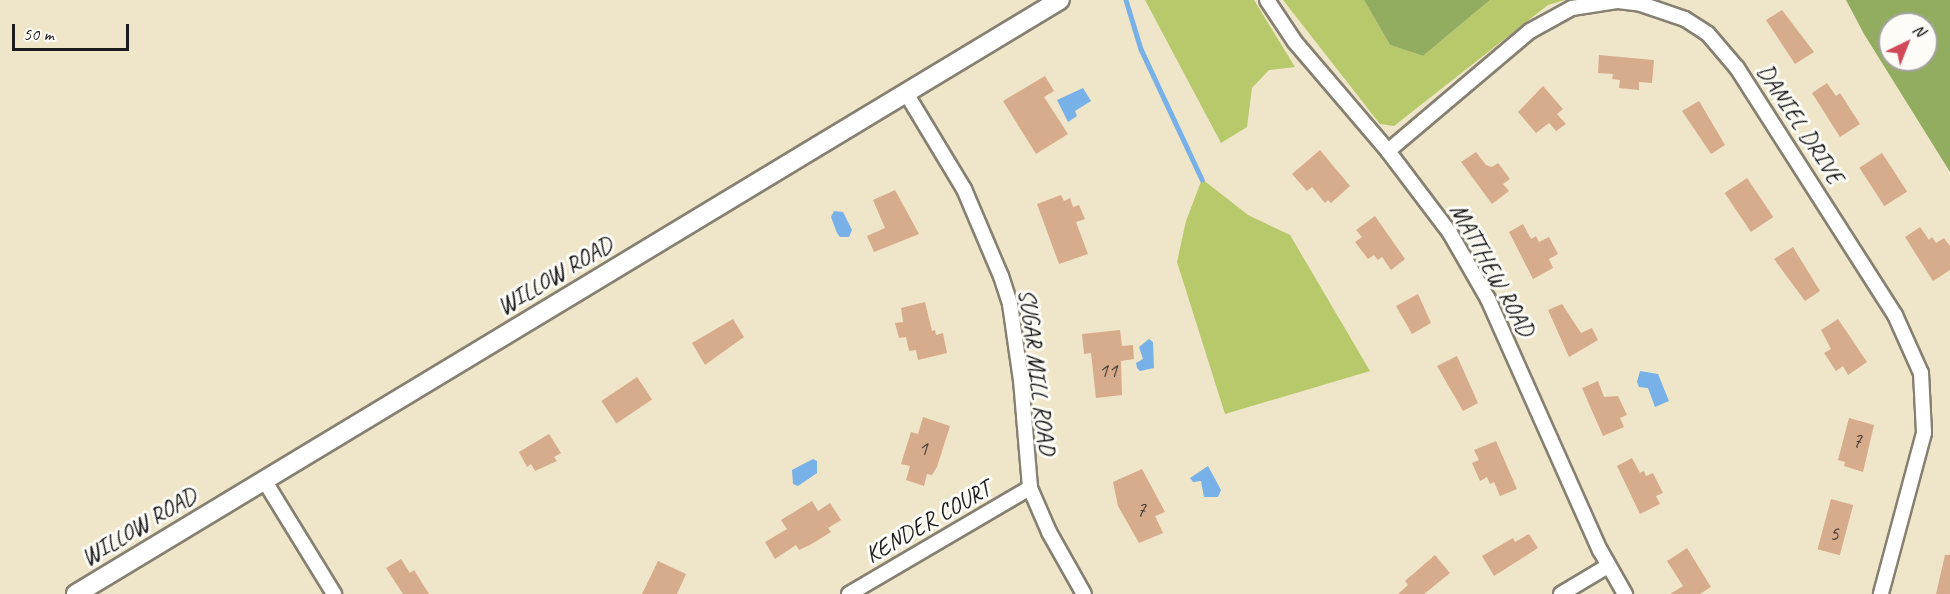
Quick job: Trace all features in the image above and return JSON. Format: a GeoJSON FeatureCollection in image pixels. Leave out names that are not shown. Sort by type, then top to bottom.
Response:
{"type":"FeatureCollection","features":[{"type":"Feature","properties":{"kind":"street","name":"WILLOW ROAD"},"geometry":{"type":"LineString","coordinates":[[76,594],[1060,0]]}},
{"type":"Feature","properties":{"kind":"street","name":"MATTHEW ROAD"},"geometry":{"type":"LineString","coordinates":[[1267,0],[1294,42],[1388,151],[1450,233],[1488,299],[1608,566],[1625,594]]}},
{"type":"Feature","properties":{"kind":"street","name":"DANIEL DRIVE"},"geometry":{"type":"LineString","coordinates":[[1388,151],[1530,31],[1572,8],[1618,2],[1641,4],[1686,20],[1708,34],[1737,68],[1895,315],[1922,373],[1924,433],[1881,594]]}},
{"type":"Feature","properties":{"kind":"street","name":"SUGAR MILL ROAD"},"geometry":{"type":"LineString","coordinates":[[906,93],[964,189],[1001,276],[1010,304],[1021,380],[1030,488],[1049,532],[1084,594]]}},
{"type":"Feature","properties":{"kind":"street"},"geometry":{"type":"LineString","coordinates":[[264,480],[334,594]]}},
{"type":"Feature","properties":{"kind":"street","name":"KENDER COURT"},"geometry":{"type":"LineString","coordinates":[[849,594],[1030,488]]}},
{"type":"Feature","properties":{"kind":"street"},"geometry":{"type":"LineString","coordinates":[[1561,594],[1608,566]]}},
{"type":"Feature","properties":{"kind":"green space"},"geometry":{"type":"Polygon","coordinates":[[[1145,0],[1254,0],[1295,67],[1269,70],[1252,88],[1247,127],[1221,143],[1145,0]]]}},
{"type":"Feature","properties":{"kind":"green space"},"geometry":{"type":"Polygon","coordinates":[[[1283,0],[1364,0],[1390,45],[1423,56],[1490,0],[1565,0],[1548,5],[1394,126],[1380,124],[1283,0]]]}},
{"type":"Feature","properties":{"kind":"green space"},"geometry":{"type":"Polygon","coordinates":[[[1364,0],[1490,0],[1423,56],[1390,45],[1364,0]]]}},
{"type":"Feature","properties":{"kind":"green space"},"geometry":{"type":"Polygon","coordinates":[[[1846,0],[1950,0],[1950,172],[1888,72],[1938,72],[1938,12],[1878,12],[1878,56],[1846,0]]]}},
{"type":"Feature","properties":{"kind":"green space"},"geometry":{"type":"Polygon","coordinates":[[[1202,179],[1248,215],[1290,235],[1370,371],[1225,414],[1177,262],[1186,221],[1202,179]]]}},
{"type":"Feature","properties":{"kind":"water"},"geometry":{"type":"Polygon","coordinates":[[[1083,88],[1091,101],[1075,111],[1077,116],[1068,122],[1057,100],[1083,88]]]}},
{"type":"Feature","properties":{"kind":"water"},"geometry":{"type":"Polygon","coordinates":[[[834,211],[843,212],[852,230],[849,237],[840,237],[837,233],[831,217],[834,211]]]}},
{"type":"Feature","properties":{"kind":"water"},"geometry":{"type":"Polygon","coordinates":[[[1149,339],[1153,342],[1154,368],[1140,371],[1136,363],[1143,359],[1139,347],[1149,339]]]}},
{"type":"Feature","properties":{"kind":"water"},"geometry":{"type":"Polygon","coordinates":[[[1640,371],[1658,374],[1669,401],[1655,407],[1648,388],[1639,387],[1637,382],[1640,371]]]}},
{"type":"Feature","properties":{"kind":"water"},"geometry":{"type":"Polygon","coordinates":[[[813,459],[817,461],[817,473],[798,486],[793,484],[792,470],[813,459]]]}},
{"type":"Feature","properties":{"kind":"water"},"geometry":{"type":"Polygon","coordinates":[[[1208,466],[1221,490],[1218,497],[1204,497],[1201,481],[1193,482],[1190,478],[1208,466]]]}},
{"type":"Feature","properties":{"kind":"building"},"geometry":{"type":"Polygon","coordinates":[[[1782,10],[1814,52],[1795,64],[1766,20],[1782,10]]]}},
{"type":"Feature","properties":{"kind":"building"},"geometry":{"type":"Polygon","coordinates":[[[1599,55],[1654,60],[1652,83],[1639,82],[1639,90],[1619,88],[1620,80],[1612,79],[1613,74],[1598,73],[1599,55]]]}},
{"type":"Feature","properties":{"kind":"building"},"geometry":{"type":"Polygon","coordinates":[[[1045,76],[1054,91],[1044,97],[1068,134],[1036,154],[1003,101],[1045,76]]]}},
{"type":"Feature","properties":{"kind":"building"},"geometry":{"type":"Polygon","coordinates":[[[1827,83],[1836,96],[1840,93],[1860,124],[1840,137],[1812,93],[1827,83]]]}},
{"type":"Feature","properties":{"kind":"building"},"geometry":{"type":"Polygon","coordinates":[[[1543,86],[1563,109],[1557,114],[1566,124],[1556,131],[1549,123],[1536,133],[1518,112],[1543,86]]]}},
{"type":"Feature","properties":{"kind":"building"},"geometry":{"type":"Polygon","coordinates":[[[1699,101],[1725,145],[1711,154],[1682,111],[1699,101]]]}},
{"type":"Feature","properties":{"kind":"building"},"geometry":{"type":"Polygon","coordinates":[[[1320,150],[1350,186],[1331,203],[1328,200],[1325,203],[1312,187],[1307,191],[1292,174],[1320,150]]]}},
{"type":"Feature","properties":{"kind":"building"},"geometry":{"type":"Polygon","coordinates":[[[1476,152],[1486,165],[1492,167],[1498,163],[1510,179],[1503,184],[1509,191],[1492,204],[1461,162],[1476,152]]]}},
{"type":"Feature","properties":{"kind":"building"},"geometry":{"type":"Polygon","coordinates":[[[1882,153],[1907,192],[1884,206],[1859,168],[1882,153]]]}},
{"type":"Feature","properties":{"kind":"building"},"geometry":{"type":"Polygon","coordinates":[[[1747,178],[1773,217],[1751,232],[1725,193],[1747,178]]]}},
{"type":"Feature","properties":{"kind":"building"},"geometry":{"type":"Polygon","coordinates":[[[895,190],[919,234],[874,252],[867,236],[885,228],[873,200],[895,190]]]}},
{"type":"Feature","properties":{"kind":"building"},"geometry":{"type":"Polygon","coordinates":[[[1061,195],[1064,201],[1070,198],[1073,207],[1079,205],[1085,219],[1076,222],[1088,254],[1059,264],[1037,204],[1061,195]]]}},
{"type":"Feature","properties":{"kind":"building"},"geometry":{"type":"Polygon","coordinates":[[[1375,216],[1405,259],[1391,270],[1382,257],[1378,260],[1374,255],[1368,259],[1355,242],[1362,237],[1356,230],[1375,216]]]}},
{"type":"Feature","properties":{"kind":"building"},"geometry":{"type":"Polygon","coordinates":[[[1523,224],[1531,239],[1536,236],[1539,242],[1549,237],[1558,254],[1549,259],[1553,268],[1533,279],[1509,232],[1523,224]]]}},
{"type":"Feature","properties":{"kind":"building"},"geometry":{"type":"Polygon","coordinates":[[[1920,227],[1929,240],[1932,237],[1936,243],[1944,238],[1950,246],[1950,270],[1933,281],[1905,237],[1920,227]]]}},
{"type":"Feature","properties":{"kind":"building"},"geometry":{"type":"Polygon","coordinates":[[[1793,247],[1820,291],[1805,301],[1774,259],[1793,247]]]}},
{"type":"Feature","properties":{"kind":"building"},"geometry":{"type":"Polygon","coordinates":[[[1418,294],[1431,323],[1412,334],[1396,306],[1418,294]]]}},
{"type":"Feature","properties":{"kind":"building"},"geometry":{"type":"Polygon","coordinates":[[[925,302],[932,331],[935,330],[936,335],[943,333],[947,353],[918,360],[916,350],[909,351],[906,337],[899,338],[895,323],[903,322],[901,308],[925,302]]]}},
{"type":"Feature","properties":{"kind":"building"},"geometry":{"type":"Polygon","coordinates":[[[1562,304],[1581,333],[1592,328],[1598,340],[1569,357],[1548,310],[1562,304]]]}},
{"type":"Feature","properties":{"kind":"building"},"geometry":{"type":"Polygon","coordinates":[[[733,319],[744,337],[705,365],[692,343],[733,319]]]}},
{"type":"Feature","properties":{"kind":"building"},"geometry":{"type":"Polygon","coordinates":[[[1838,319],[1867,362],[1848,375],[1843,366],[1836,371],[1824,353],[1831,349],[1821,330],[1838,319]]]}},
{"type":"Feature","properties":{"kind":"building"},"geometry":{"type":"Polygon","coordinates":[[[1120,330],[1122,346],[1133,345],[1134,359],[1121,361],[1122,395],[1096,398],[1091,353],[1084,354],[1082,334],[1120,330]]]}},
{"type":"Feature","properties":{"kind":"building"},"geometry":{"type":"Polygon","coordinates":[[[1457,356],[1478,403],[1463,411],[1437,366],[1457,356]]]}},
{"type":"Feature","properties":{"kind":"building"},"geometry":{"type":"Polygon","coordinates":[[[637,377],[652,399],[616,423],[601,401],[637,377]]]}},
{"type":"Feature","properties":{"kind":"building"},"geometry":{"type":"Polygon","coordinates":[[[1598,381],[1604,397],[1618,396],[1627,415],[1620,418],[1624,427],[1603,436],[1582,388],[1598,381]]]}},
{"type":"Feature","properties":{"kind":"building"},"geometry":{"type":"Polygon","coordinates":[[[923,417],[950,426],[937,467],[932,475],[927,474],[924,486],[906,480],[910,466],[901,464],[911,432],[918,434],[923,417]]]}},
{"type":"Feature","properties":{"kind":"building"},"geometry":{"type":"Polygon","coordinates":[[[1849,418],[1874,425],[1863,472],[1844,466],[1845,462],[1838,460],[1849,418]]]}},
{"type":"Feature","properties":{"kind":"building"},"geometry":{"type":"Polygon","coordinates":[[[549,434],[561,453],[554,457],[557,461],[535,471],[531,464],[527,467],[519,452],[549,434]]]}},
{"type":"Feature","properties":{"kind":"building"},"geometry":{"type":"Polygon","coordinates":[[[1496,441],[1517,489],[1500,496],[1494,482],[1490,484],[1487,477],[1480,481],[1472,463],[1479,460],[1474,450],[1496,441]]]}},
{"type":"Feature","properties":{"kind":"building"},"geometry":{"type":"Polygon","coordinates":[[[1632,458],[1640,473],[1644,471],[1646,476],[1653,473],[1663,493],[1656,496],[1660,504],[1640,514],[1617,466],[1632,458]]]}},
{"type":"Feature","properties":{"kind":"building"},"geometry":{"type":"Polygon","coordinates":[[[1142,469],[1165,512],[1155,516],[1163,533],[1139,543],[1118,506],[1113,482],[1142,469]]]}},
{"type":"Feature","properties":{"kind":"building"},"geometry":{"type":"Polygon","coordinates":[[[1831,499],[1853,505],[1840,555],[1818,549],[1831,499]]]}},
{"type":"Feature","properties":{"kind":"building"},"geometry":{"type":"Polygon","coordinates":[[[812,501],[818,511],[830,503],[841,520],[828,528],[831,532],[810,545],[799,550],[796,545],[775,559],[765,542],[787,529],[781,520],[812,501]]]}},
{"type":"Feature","properties":{"kind":"building"},"geometry":{"type":"Polygon","coordinates":[[[1529,534],[1538,548],[1494,576],[1482,556],[1513,538],[1515,542],[1529,534]]]}},
{"type":"Feature","properties":{"kind":"building"},"geometry":{"type":"Polygon","coordinates":[[[1687,548],[1711,587],[1700,594],[1670,594],[1683,586],[1667,561],[1687,548]]]}},
{"type":"Feature","properties":{"kind":"building"},"geometry":{"type":"Polygon","coordinates":[[[1435,555],[1450,573],[1424,594],[1398,594],[1408,585],[1405,581],[1435,555]]]}},
{"type":"Feature","properties":{"kind":"building"},"geometry":{"type":"Polygon","coordinates":[[[1945,555],[1950,555],[1950,594],[1936,594],[1945,555]]]}},
{"type":"Feature","properties":{"kind":"building"},"geometry":{"type":"Polygon","coordinates":[[[401,559],[410,573],[414,570],[429,594],[403,594],[386,568],[401,559]]]}},
{"type":"Feature","properties":{"kind":"building"},"geometry":{"type":"Polygon","coordinates":[[[658,561],[686,574],[677,594],[642,594],[658,561]]]}},
{"type":"Feature","properties":{"kind":"waterway"},"geometry":{"type":"LineString","coordinates":[[1126,0],[1141,49],[1202,179]]}}]}
